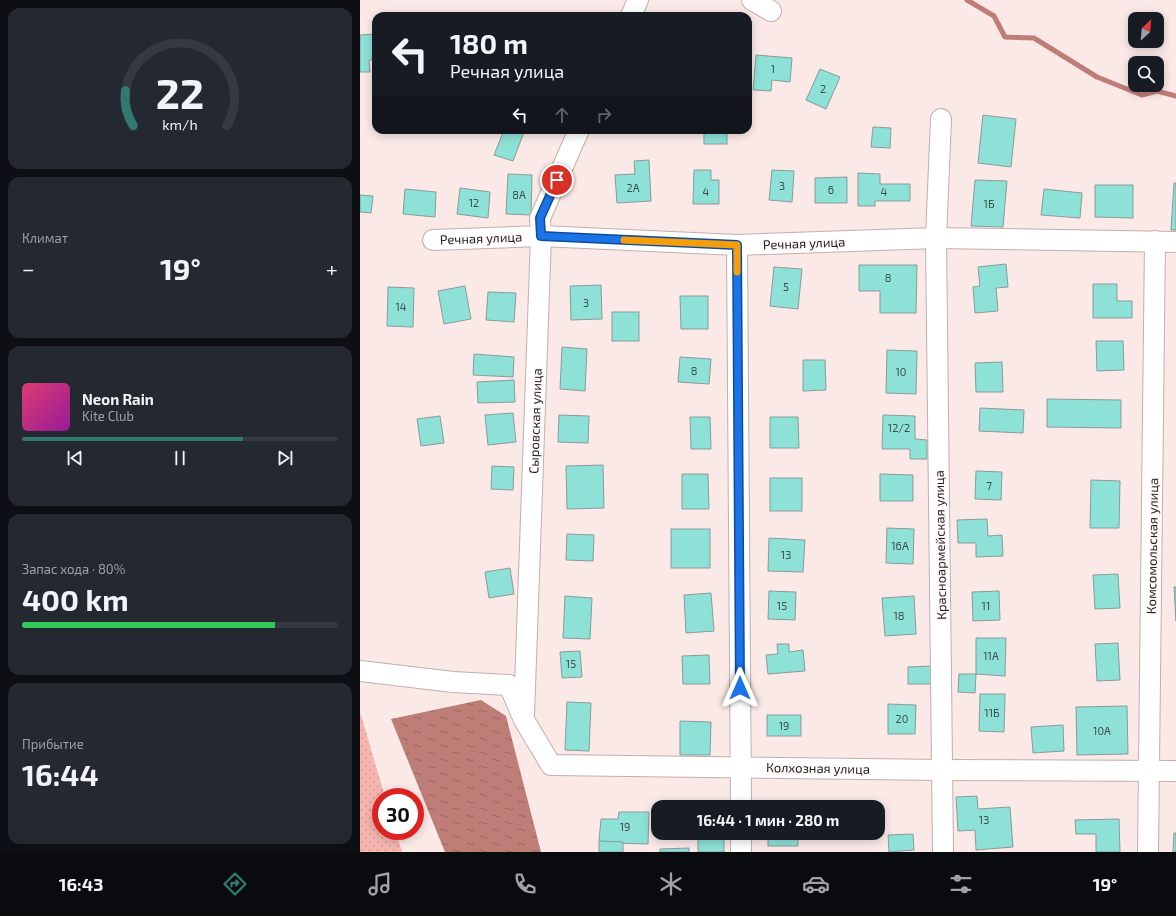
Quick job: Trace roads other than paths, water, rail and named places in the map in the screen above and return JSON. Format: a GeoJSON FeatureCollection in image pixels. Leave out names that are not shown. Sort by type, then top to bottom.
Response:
{"type":"FeatureCollection","features":[{"type":"Feature","properties":{"kind":"street"},"geometry":{"type":"LineString","coordinates":[[633,12],[638,0]]}},
{"type":"Feature","properties":{"kind":"street"},"geometry":{"type":"LineString","coordinates":[[752,0],[771,11]]}},
{"type":"Feature","properties":{"kind":"street","name":"Красноармейская улица"},"geometry":{"type":"LineString","coordinates":[[941,119],[936,238],[943,852]]}},
{"type":"Feature","properties":{"kind":"street","name":"Сыровская улица"},"geometry":{"type":"LineString","coordinates":[[524,720],[541,236],[540,218],[577,134]]}},
{"type":"Feature","properties":{"kind":"street","name":"Речная улица"},"geometry":{"type":"LineString","coordinates":[[433,240],[541,236],[737,245],[936,238],[1176,242]]}},
{"type":"Feature","properties":{"kind":"street","name":"Комсомольская улица"},"geometry":{"type":"LineString","coordinates":[[1148,852],[1155,241]]}},
{"type":"Feature","properties":{"kind":"street"},"geometry":{"type":"LineString","coordinates":[[737,245],[740,800]]}},
{"type":"Feature","properties":{"kind":"street","name":"Колхозная улица"},"geometry":{"type":"LineString","coordinates":[[360,671],[453,682],[509,685],[524,720],[551,765],[943,770],[1176,770]]}},
{"type":"Feature","properties":{"kind":"street"},"geometry":{"type":"LineString","coordinates":[[740,840],[740,852]]}},
{"type":"Feature","properties":{"kind":"water"},"geometry":{"type":"Polygon","coordinates":[[[481,700],[506,716],[541,852],[445,852],[424,800],[424,788],[419,788],[391,719],[481,700]]]}},
{"type":"Feature","properties":{"kind":"waterway"},"geometry":{"type":"LineString","coordinates":[[967,0],[994,16],[1005,37],[1034,38],[1097,77],[1142,95],[1157,91],[1176,96]]}}]}
